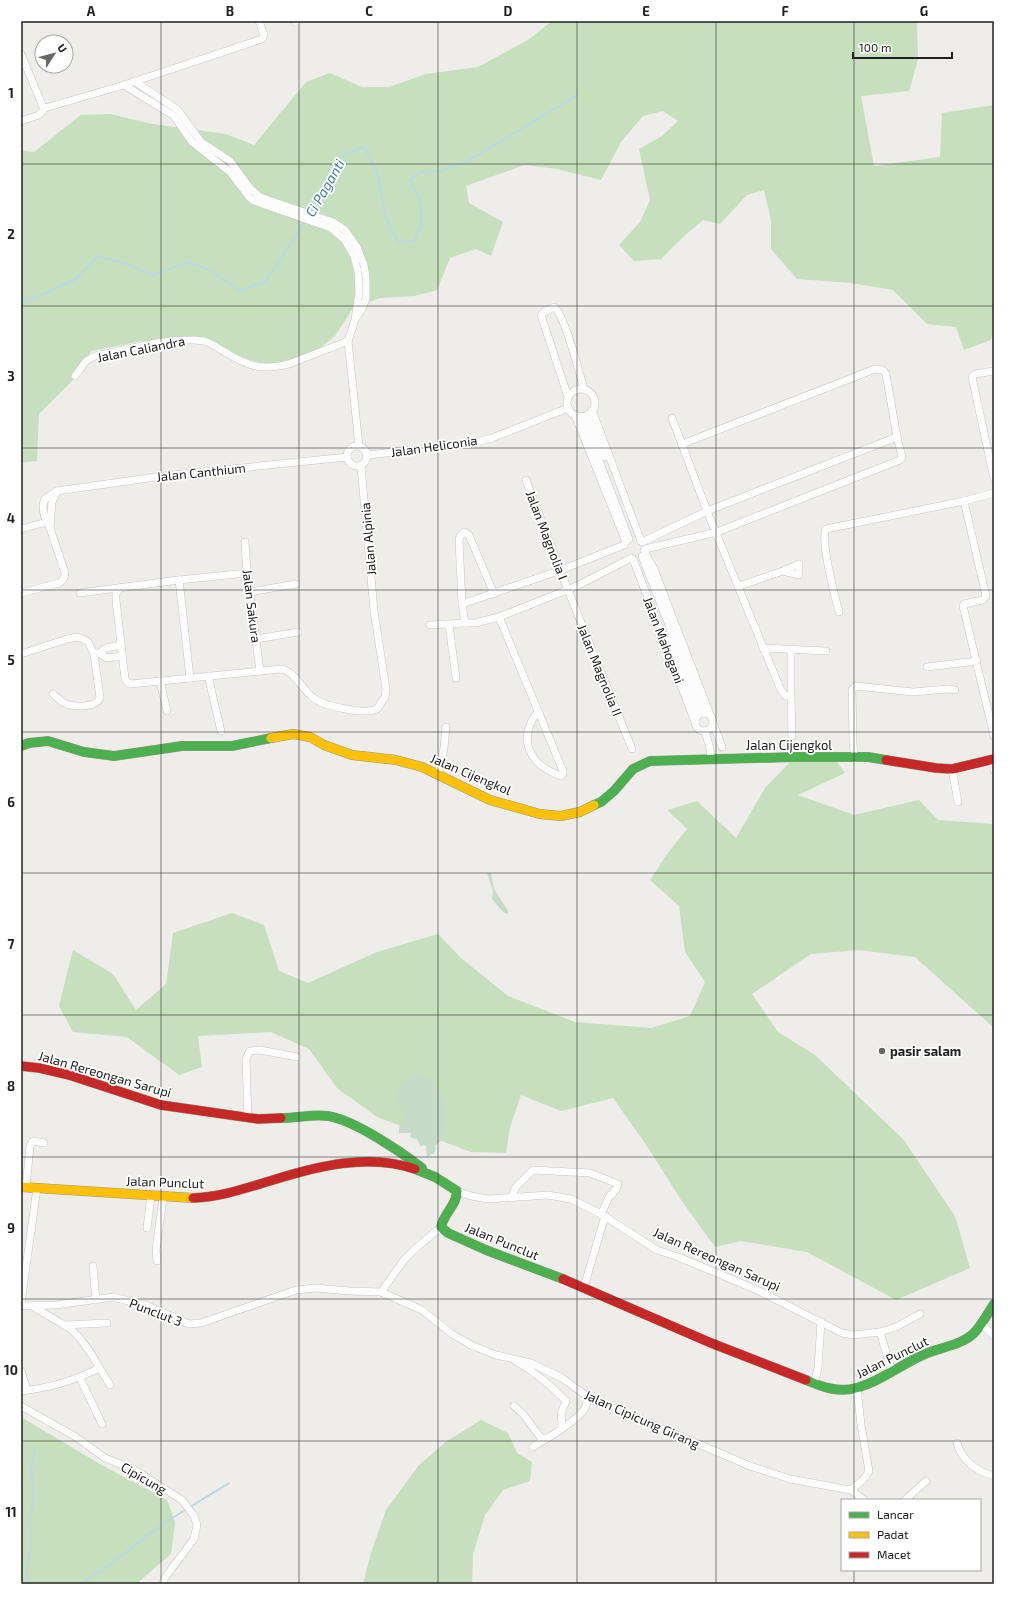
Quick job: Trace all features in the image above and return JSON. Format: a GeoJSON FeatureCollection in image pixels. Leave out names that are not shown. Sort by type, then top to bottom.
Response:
{"type":"FeatureCollection","features":[{"type":"Feature","properties":{"kind":"street"},"geometry":{"type":"LineString","coordinates":[[21,121],[39,115],[46,108],[124,85],[134,80],[262,40],[264,35],[259,21]]}},
{"type":"Feature","properties":{"kind":"street"},"geometry":{"type":"LineString","coordinates":[[21,54],[44,107],[46,108]]}},
{"type":"Feature","properties":{"kind":"street"},"geometry":{"type":"LineString","coordinates":[[134,80],[178,110],[202,142],[230,161],[250,188],[268,203]]}},
{"type":"Feature","properties":{"kind":"street"},"geometry":{"type":"LineString","coordinates":[[124,85],[174,116],[192,142],[230,172],[249,197],[254,201],[268,203],[332,225],[344,239],[357,264],[359,292],[355,320],[348,341],[359,446]]}},
{"type":"Feature","properties":{"kind":"street"},"geometry":{"type":"LineString","coordinates":[[584,414],[594,405],[594,399],[592,395],[584,389],[567,333],[558,310],[554,307],[546,310],[541,315],[568,397],[568,408],[584,414],[639,555],[699,717],[698,728],[705,731]]}},
{"type":"Feature","properties":{"kind":"street","name":"Jalan Caliandra"},"geometry":{"type":"LineString","coordinates":[[75,376],[86,361],[95,356],[174,341],[206,341],[242,362],[257,368],[279,367],[348,341]]}},
{"type":"Feature","properties":{"kind":"street"},"geometry":{"type":"LineString","coordinates":[[430,625],[475,623],[499,617],[568,590],[639,555],[717,532],[900,460],[902,456],[896,437],[886,374],[883,370],[875,369],[682,444]]}},
{"type":"Feature","properties":{"kind":"street"},"geometry":{"type":"LineString","coordinates":[[994,372],[975,374],[972,377],[994,479]]}},
{"type":"Feature","properties":{"kind":"street"},"geometry":{"type":"LineString","coordinates":[[568,397],[575,390],[584,389]]}},
{"type":"Feature","properties":{"kind":"street","name":"Jalan Heliconia"},"geometry":{"type":"LineString","coordinates":[[367,455],[469,444],[492,438],[568,408]]}},
{"type":"Feature","properties":{"kind":"street"},"geometry":{"type":"LineString","coordinates":[[584,414],[633,541]]}},
{"type":"Feature","properties":{"kind":"street"},"geometry":{"type":"LineString","coordinates":[[672,418],[707,511],[717,532],[780,688],[785,696],[791,696]]}},
{"type":"Feature","properties":{"kind":"street"},"geometry":{"type":"LineString","coordinates":[[462,604],[561,570],[896,437]]}},
{"type":"Feature","properties":{"kind":"street"},"geometry":{"type":"LineString","coordinates":[[359,446],[366,451],[367,455],[366,461],[358,467],[352,465],[346,457],[352,447],[359,446]]}},
{"type":"Feature","properties":{"kind":"street","name":"Jalan Canthium"},"geometry":{"type":"LineString","coordinates":[[21,593],[62,581],[65,573],[42,507],[44,501],[57,491],[163,476],[346,457]]}},
{"type":"Feature","properties":{"kind":"street","name":"Jalan Alpinia"},"geometry":{"type":"LineString","coordinates":[[260,671],[285,670],[293,676],[312,697],[327,704],[347,709],[374,710],[377,709],[385,697],[386,689],[374,612],[361,466]]}},
{"type":"Feature","properties":{"kind":"street","name":"Jalan Magnolia I"},"geometry":{"type":"LineString","coordinates":[[526,480],[568,590]]}},
{"type":"Feature","properties":{"kind":"street"},"geometry":{"type":"LineString","coordinates":[[839,612],[831,583],[824,540],[826,529],[964,501],[994,493]]}},
{"type":"Feature","properties":{"kind":"street"},"geometry":{"type":"LineString","coordinates":[[964,501],[986,595],[984,600],[963,605],[994,736]]}},
{"type":"Feature","properties":{"kind":"street"},"geometry":{"type":"LineString","coordinates":[[21,529],[49,524]]}},
{"type":"Feature","properties":{"kind":"street"},"geometry":{"type":"LineString","coordinates":[[465,623],[462,604],[459,540],[460,536],[464,532],[469,535],[494,594]]}},
{"type":"Feature","properties":{"kind":"street"},"geometry":{"type":"LineString","coordinates":[[633,541],[625,553],[639,555],[654,569],[722,747]]}},
{"type":"Feature","properties":{"kind":"street","name":"Jalan Sakura"},"geometry":{"type":"LineString","coordinates":[[245,542],[246,573],[250,592],[260,671]]}},
{"type":"Feature","properties":{"kind":"street","name":"Jalan Mahogani"},"geometry":{"type":"LineString","coordinates":[[639,555],[699,717]]}},
{"type":"Feature","properties":{"kind":"street"},"geometry":{"type":"LineString","coordinates":[[738,586],[784,571]]}},
{"type":"Feature","properties":{"kind":"street"},"geometry":{"type":"LineString","coordinates":[[80,593],[246,573]]}},
{"type":"Feature","properties":{"kind":"street"},"geometry":{"type":"LineString","coordinates":[[179,580],[190,678]]}},
{"type":"Feature","properties":{"kind":"street"},"geometry":{"type":"LineString","coordinates":[[250,592],[296,584]]}},
{"type":"Feature","properties":{"kind":"street"},"geometry":{"type":"LineString","coordinates":[[120,588],[116,594],[116,600],[125,679],[130,684],[260,671]]}},
{"type":"Feature","properties":{"kind":"street","name":"Jalan Magnolia II"},"geometry":{"type":"LineString","coordinates":[[568,590],[632,749]]}},
{"type":"Feature","properties":{"kind":"street"},"geometry":{"type":"LineString","coordinates":[[499,617],[538,711],[563,772],[561,776],[541,767],[530,752],[528,743],[529,727],[538,711]]}},
{"type":"Feature","properties":{"kind":"street"},"geometry":{"type":"LineString","coordinates":[[449,625],[456,678]]}},
{"type":"Feature","properties":{"kind":"street"},"geometry":{"type":"LineString","coordinates":[[256,639],[298,632]]}},
{"type":"Feature","properties":{"kind":"street"},"geometry":{"type":"LineString","coordinates":[[21,654],[77,637],[88,642],[97,654],[107,658],[122,656]]}},
{"type":"Feature","properties":{"kind":"street"},"geometry":{"type":"LineString","coordinates":[[97,654],[106,648],[121,645]]}},
{"type":"Feature","properties":{"kind":"street"},"geometry":{"type":"LineString","coordinates":[[763,648],[826,651]]}},
{"type":"Feature","properties":{"kind":"street"},"geometry":{"type":"LineString","coordinates":[[792,650],[792,736]]}},
{"type":"Feature","properties":{"kind":"street"},"geometry":{"type":"LineString","coordinates":[[53,694],[66,704],[85,706],[94,705],[99,702],[97,654]]}},
{"type":"Feature","properties":{"kind":"street"},"geometry":{"type":"LineString","coordinates":[[927,667],[977,661]]}},
{"type":"Feature","properties":{"kind":"street"},"geometry":{"type":"LineString","coordinates":[[208,676],[221,731]]}},
{"type":"Feature","properties":{"kind":"street"},"geometry":{"type":"LineString","coordinates":[[160,681],[167,711]]}},
{"type":"Feature","properties":{"kind":"street"},"geometry":{"type":"LineString","coordinates":[[855,758],[853,744],[853,688],[856,686],[913,692],[948,689],[955,690]]}},
{"type":"Feature","properties":{"kind":"street"},"geometry":{"type":"LineString","coordinates":[[699,717],[712,720]]}},
{"type":"Feature","properties":{"kind":"street"},"geometry":{"type":"LineString","coordinates":[[705,731],[710,728],[712,720]]}},
{"type":"Feature","properties":{"kind":"street"},"geometry":{"type":"LineString","coordinates":[[438,774],[444,748],[446,727]]}},
{"type":"Feature","properties":{"kind":"street"},"geometry":{"type":"LineString","coordinates":[[705,731],[710,748],[711,759]]}},
{"type":"Feature","properties":{"kind":"street","name":"Jalan Cijengkol"},"geometry":{"type":"LineString","coordinates":[[21,746],[30,743],[48,741],[84,752],[114,756],[182,746],[232,746],[293,734],[310,737],[324,745],[352,755],[396,760],[422,767],[490,800],[540,814],[561,816],[580,812],[600,802],[614,791],[633,769],[650,760],[794,756],[868,757],[936,768],[952,769],[994,759]]}},
{"type":"Feature","properties":{"kind":"street"},"geometry":{"type":"LineString","coordinates":[[994,759],[994,770]]}},
{"type":"Feature","properties":{"kind":"street"},"geometry":{"type":"LineString","coordinates":[[952,769],[958,802]]}},
{"type":"Feature","properties":{"kind":"street"},"geometry":{"type":"LineString","coordinates":[[248,1118],[246,1059],[250,1052],[260,1050],[297,1057]]}},
{"type":"Feature","properties":{"kind":"street","name":"Jalan Rereongan Sarupi"},"geometry":{"type":"LineString","coordinates":[[21,1066],[39,1068],[69,1075],[161,1106],[258,1119],[290,1118],[312,1115],[341,1119],[360,1128],[409,1158],[428,1173]]}},
{"type":"Feature","properties":{"kind":"street"},"geometry":{"type":"LineString","coordinates":[[24,1187],[30,1146],[33,1141],[44,1143]]}},
{"type":"Feature","properties":{"kind":"street","name":"Jalan Punclut"},"geometry":{"type":"LineString","coordinates":[[24,1187],[163,1198],[200,1198],[224,1195],[287,1176],[344,1163],[368,1161],[411,1167],[446,1182],[457,1190]]}},
{"type":"Feature","properties":{"kind":"street"},"geometry":{"type":"LineString","coordinates":[[511,1198],[516,1187],[533,1170],[590,1173],[618,1184],[616,1190],[612,1195],[610,1195],[603,1215],[584,1287]]}},
{"type":"Feature","properties":{"kind":"street"},"geometry":{"type":"LineString","coordinates":[[21,1303],[37,1188]]}},
{"type":"Feature","properties":{"kind":"street"},"geometry":{"type":"LineString","coordinates":[[381,1292],[409,1255],[442,1227],[442,1220],[458,1196],[457,1190]]}},
{"type":"Feature","properties":{"kind":"street","name":"Jalan Rereongan Sarupi"},"geometry":{"type":"LineString","coordinates":[[457,1190],[471,1196],[488,1199],[548,1195],[571,1199],[603,1215],[657,1250],[681,1258],[757,1290],[842,1333],[854,1335],[880,1332],[896,1327],[920,1314]]}},
{"type":"Feature","properties":{"kind":"street"},"geometry":{"type":"LineString","coordinates":[[146,1228],[151,1196]]}},
{"type":"Feature","properties":{"kind":"street"},"geometry":{"type":"LineString","coordinates":[[157,1262],[156,1250],[163,1198]]}},
{"type":"Feature","properties":{"kind":"street","name":"Jalan Punclut"},"geometry":{"type":"LineString","coordinates":[[442,1227],[448,1233],[486,1250],[584,1287],[711,1344],[822,1387],[841,1390],[857,1388],[892,1372],[924,1354],[964,1340],[975,1332],[982,1324],[994,1304]]}},
{"type":"Feature","properties":{"kind":"street"},"geometry":{"type":"LineString","coordinates":[[93,1266],[96,1300]]}},
{"type":"Feature","properties":{"kind":"street","name":"Punclut 3"},"geometry":{"type":"LineString","coordinates":[[21,1306],[34,1307],[113,1298],[141,1304],[189,1324],[201,1323],[287,1292],[315,1288],[381,1292]]}},
{"type":"Feature","properties":{"kind":"street","name":"Jalan Cipicung Girang"},"geometry":{"type":"LineString","coordinates":[[381,1292],[422,1310],[452,1334],[471,1345],[496,1355],[531,1363],[553,1373],[587,1397],[750,1466],[790,1479],[851,1490]]}},
{"type":"Feature","properties":{"kind":"street"},"geometry":{"type":"LineString","coordinates":[[34,1307],[74,1331],[110,1385]]}},
{"type":"Feature","properties":{"kind":"street"},"geometry":{"type":"LineString","coordinates":[[814,1384],[818,1368],[820,1322]]}},
{"type":"Feature","properties":{"kind":"street"},"geometry":{"type":"LineString","coordinates":[[64,1325],[107,1323]]}},
{"type":"Feature","properties":{"kind":"street"},"geometry":{"type":"LineString","coordinates":[[982,1324],[994,1336]]}},
{"type":"Feature","properties":{"kind":"street"},"geometry":{"type":"LineString","coordinates":[[880,1332],[892,1372]]}},
{"type":"Feature","properties":{"kind":"street"},"geometry":{"type":"LineString","coordinates":[[510,1358],[530,1369],[548,1382],[566,1401],[561,1413],[561,1428]]}},
{"type":"Feature","properties":{"kind":"street"},"geometry":{"type":"LineString","coordinates":[[21,1371],[24,1391],[68,1382],[80,1378],[99,1368]]}},
{"type":"Feature","properties":{"kind":"street"},"geometry":{"type":"LineString","coordinates":[[80,1378],[102,1424]]}},
{"type":"Feature","properties":{"kind":"street"},"geometry":{"type":"LineString","coordinates":[[857,1388],[861,1425],[869,1471],[865,1478],[851,1490],[863,1499]]}},
{"type":"Feature","properties":{"kind":"street"},"geometry":{"type":"LineString","coordinates":[[533,1446],[566,1426],[586,1407],[587,1397]]}},
{"type":"Feature","properties":{"kind":"street","name":"Cipicung"},"geometry":{"type":"LineString","coordinates":[[21,1406],[76,1437],[105,1458],[129,1467],[182,1500],[194,1516],[197,1525],[194,1540],[164,1579],[163,1584]]}},
{"type":"Feature","properties":{"kind":"street"},"geometry":{"type":"LineString","coordinates":[[514,1406],[523,1414],[541,1438],[547,1438]]}},
{"type":"Feature","properties":{"kind":"street"},"geometry":{"type":"LineString","coordinates":[[956,1443],[960,1454],[968,1462],[983,1473],[994,1476]]}},
{"type":"Feature","properties":{"kind":"street"},"geometry":{"type":"LineString","coordinates":[[906,1499],[926,1481]]}},
{"type":"Feature","properties":{"kind":"green space"},"geometry":{"type":"Polygon","coordinates":[[[552,21],[917,21],[918,60],[909,91],[861,96],[874,166],[940,157],[942,113],[994,105],[994,325],[991,340],[964,350],[956,327],[927,324],[893,290],[851,283],[797,279],[771,249],[771,220],[764,190],[747,195],[720,224],[703,220],[661,259],[634,261],[619,245],[640,222],[650,200],[639,149],[662,136],[678,121],[663,111],[643,116],[621,142],[601,180],[557,169],[525,165],[466,186],[469,203],[503,222],[491,256],[476,249],[450,258],[437,290],[414,296],[380,298],[353,308],[335,336],[316,351],[272,365],[237,357],[203,338],[142,341],[91,351],[74,379],[39,414],[37,461],[21,463],[21,150],[34,152],[81,115],[110,114],[152,124],[226,134],[254,145],[306,82],[330,73],[362,87],[389,87],[426,74],[478,67],[528,40],[552,21]]]}},
{"type":"Feature","properties":{"kind":"green space"},"geometry":{"type":"Polygon","coordinates":[[[790,762],[837,762],[845,773],[798,795],[854,815],[919,800],[938,820],[994,824],[994,1028],[915,957],[859,950],[811,954],[752,994],[778,1032],[815,1055],[903,1139],[955,1216],[970,1268],[896,1300],[807,1252],[741,1241],[715,1247],[681,1200],[647,1146],[613,1098],[561,1111],[521,1095],[510,1127],[506,1153],[471,1152],[377,1117],[337,1088],[309,1049],[271,1032],[198,1036],[202,1067],[179,1075],[127,1037],[73,1032],[59,1006],[73,950],[113,974],[136,1010],[166,984],[173,933],[232,913],[264,925],[279,971],[308,983],[377,952],[438,934],[461,958],[508,996],[575,1022],[651,1028],[690,1016],[705,982],[685,952],[679,906],[650,880],[667,854],[687,829],[667,810],[697,801],[736,838],[765,788],[790,762]]]}},
{"type":"Feature","properties":{"kind":"green space"},"geometry":{"type":"Polygon","coordinates":[[[487,873],[491,873],[494,889],[508,911],[508,914],[504,913],[492,899],[493,891],[487,873]]]}},
{"type":"Feature","properties":{"kind":"green space"},"geometry":{"type":"Polygon","coordinates":[[[414,1075],[433,1077],[445,1106],[445,1129],[441,1133],[443,1137],[442,1140],[435,1146],[436,1148],[434,1154],[431,1154],[427,1158],[426,1146],[423,1145],[421,1147],[417,1139],[410,1137],[411,1133],[399,1133],[399,1128],[405,1119],[402,1109],[395,1102],[397,1093],[405,1081],[410,1080],[414,1075]]]}},
{"type":"Feature","properties":{"kind":"green space"},"geometry":{"type":"Polygon","coordinates":[[[21,1417],[98,1463],[167,1500],[175,1522],[171,1554],[136,1584],[21,1584],[21,1417]]]}},
{"type":"Feature","properties":{"kind":"green space"},"geometry":{"type":"Polygon","coordinates":[[[481,1420],[508,1433],[517,1453],[532,1462],[530,1481],[503,1490],[485,1515],[473,1554],[472,1584],[363,1584],[371,1553],[386,1510],[419,1465],[447,1441],[481,1420]]]}},
{"type":"Feature","properties":{"kind":"waterway","name":"Ci Paganti"},"geometry":{"type":"LineString","coordinates":[[311,213],[328,177],[343,155],[364,147],[377,172],[386,219],[398,242],[414,241],[422,225],[420,200],[410,180],[420,172],[441,171],[471,159],[578,95]]}},
{"type":"Feature","properties":{"kind":"waterway","name":"Ci Paganti"},"geometry":{"type":"LineString","coordinates":[[21,301],[29,300],[75,280],[98,256],[123,263],[153,275],[189,262],[210,270],[240,291],[266,281],[306,220]]}},
{"type":"Feature","properties":{"kind":"waterway"},"geometry":{"type":"LineString","coordinates":[[28,1584],[27,1567],[31,1546],[30,1516],[34,1498],[31,1470],[35,1448]]}},
{"type":"Feature","properties":{"kind":"waterway"},"geometry":{"type":"LineString","coordinates":[[81,1584],[108,1566],[161,1525],[229,1483]]}},
{"type":"Feature","properties":{"kind":"traffic: fast"},"geometry":{"type":"LineString","coordinates":[[21,746],[29,743],[48,741],[84,752],[114,756],[182,746],[232,746],[271,738]]}},
{"type":"Feature","properties":{"kind":"traffic: fast"},"geometry":{"type":"LineString","coordinates":[[594,805],[601,802],[614,791],[633,769],[650,761],[794,757],[868,757],[886,760]]}},
{"type":"Feature","properties":{"kind":"traffic: fast"},"geometry":{"type":"LineString","coordinates":[[281,1118],[328,1116],[351,1123],[402,1153],[422,1168]]}},
{"type":"Feature","properties":{"kind":"traffic: fast"},"geometry":{"type":"LineString","coordinates":[[415,1169],[435,1177],[457,1191],[455,1201],[445,1217],[441,1227],[448,1233],[486,1250],[563,1279]]}},
{"type":"Feature","properties":{"kind":"traffic: fast"},"geometry":{"type":"LineString","coordinates":[[806,1380],[837,1390],[856,1388],[865,1385],[917,1358],[964,1340],[975,1332],[994,1304]]}},
{"type":"Feature","properties":{"kind":"traffic: slow"},"geometry":{"type":"LineString","coordinates":[[271,738],[293,734],[310,737],[324,745],[352,755],[396,760],[422,767],[490,800],[540,814],[561,816],[580,812],[594,805]]}},
{"type":"Feature","properties":{"kind":"traffic: slow"},"geometry":{"type":"LineString","coordinates":[[21,1187],[193,1198]]}},
{"type":"Feature","properties":{"kind":"traffic: jam"},"geometry":{"type":"LineString","coordinates":[[886,760],[952,769],[994,759]]}},
{"type":"Feature","properties":{"kind":"traffic: jam"},"geometry":{"type":"LineString","coordinates":[[21,1066],[39,1068],[69,1075],[161,1105],[258,1119],[281,1118]]}},
{"type":"Feature","properties":{"kind":"traffic: jam"},"geometry":{"type":"LineString","coordinates":[[193,1198],[223,1194],[308,1170],[344,1163],[380,1162],[398,1164],[415,1169]]}},
{"type":"Feature","properties":{"kind":"traffic: jam"},"geometry":{"type":"LineString","coordinates":[[563,1279],[711,1343],[806,1380]]}},
{"type":"Feature","properties":{"kind":"place","name":"pasir salam"},"geometry":{"type":"Point","coordinates":[882,1051]}}]}
